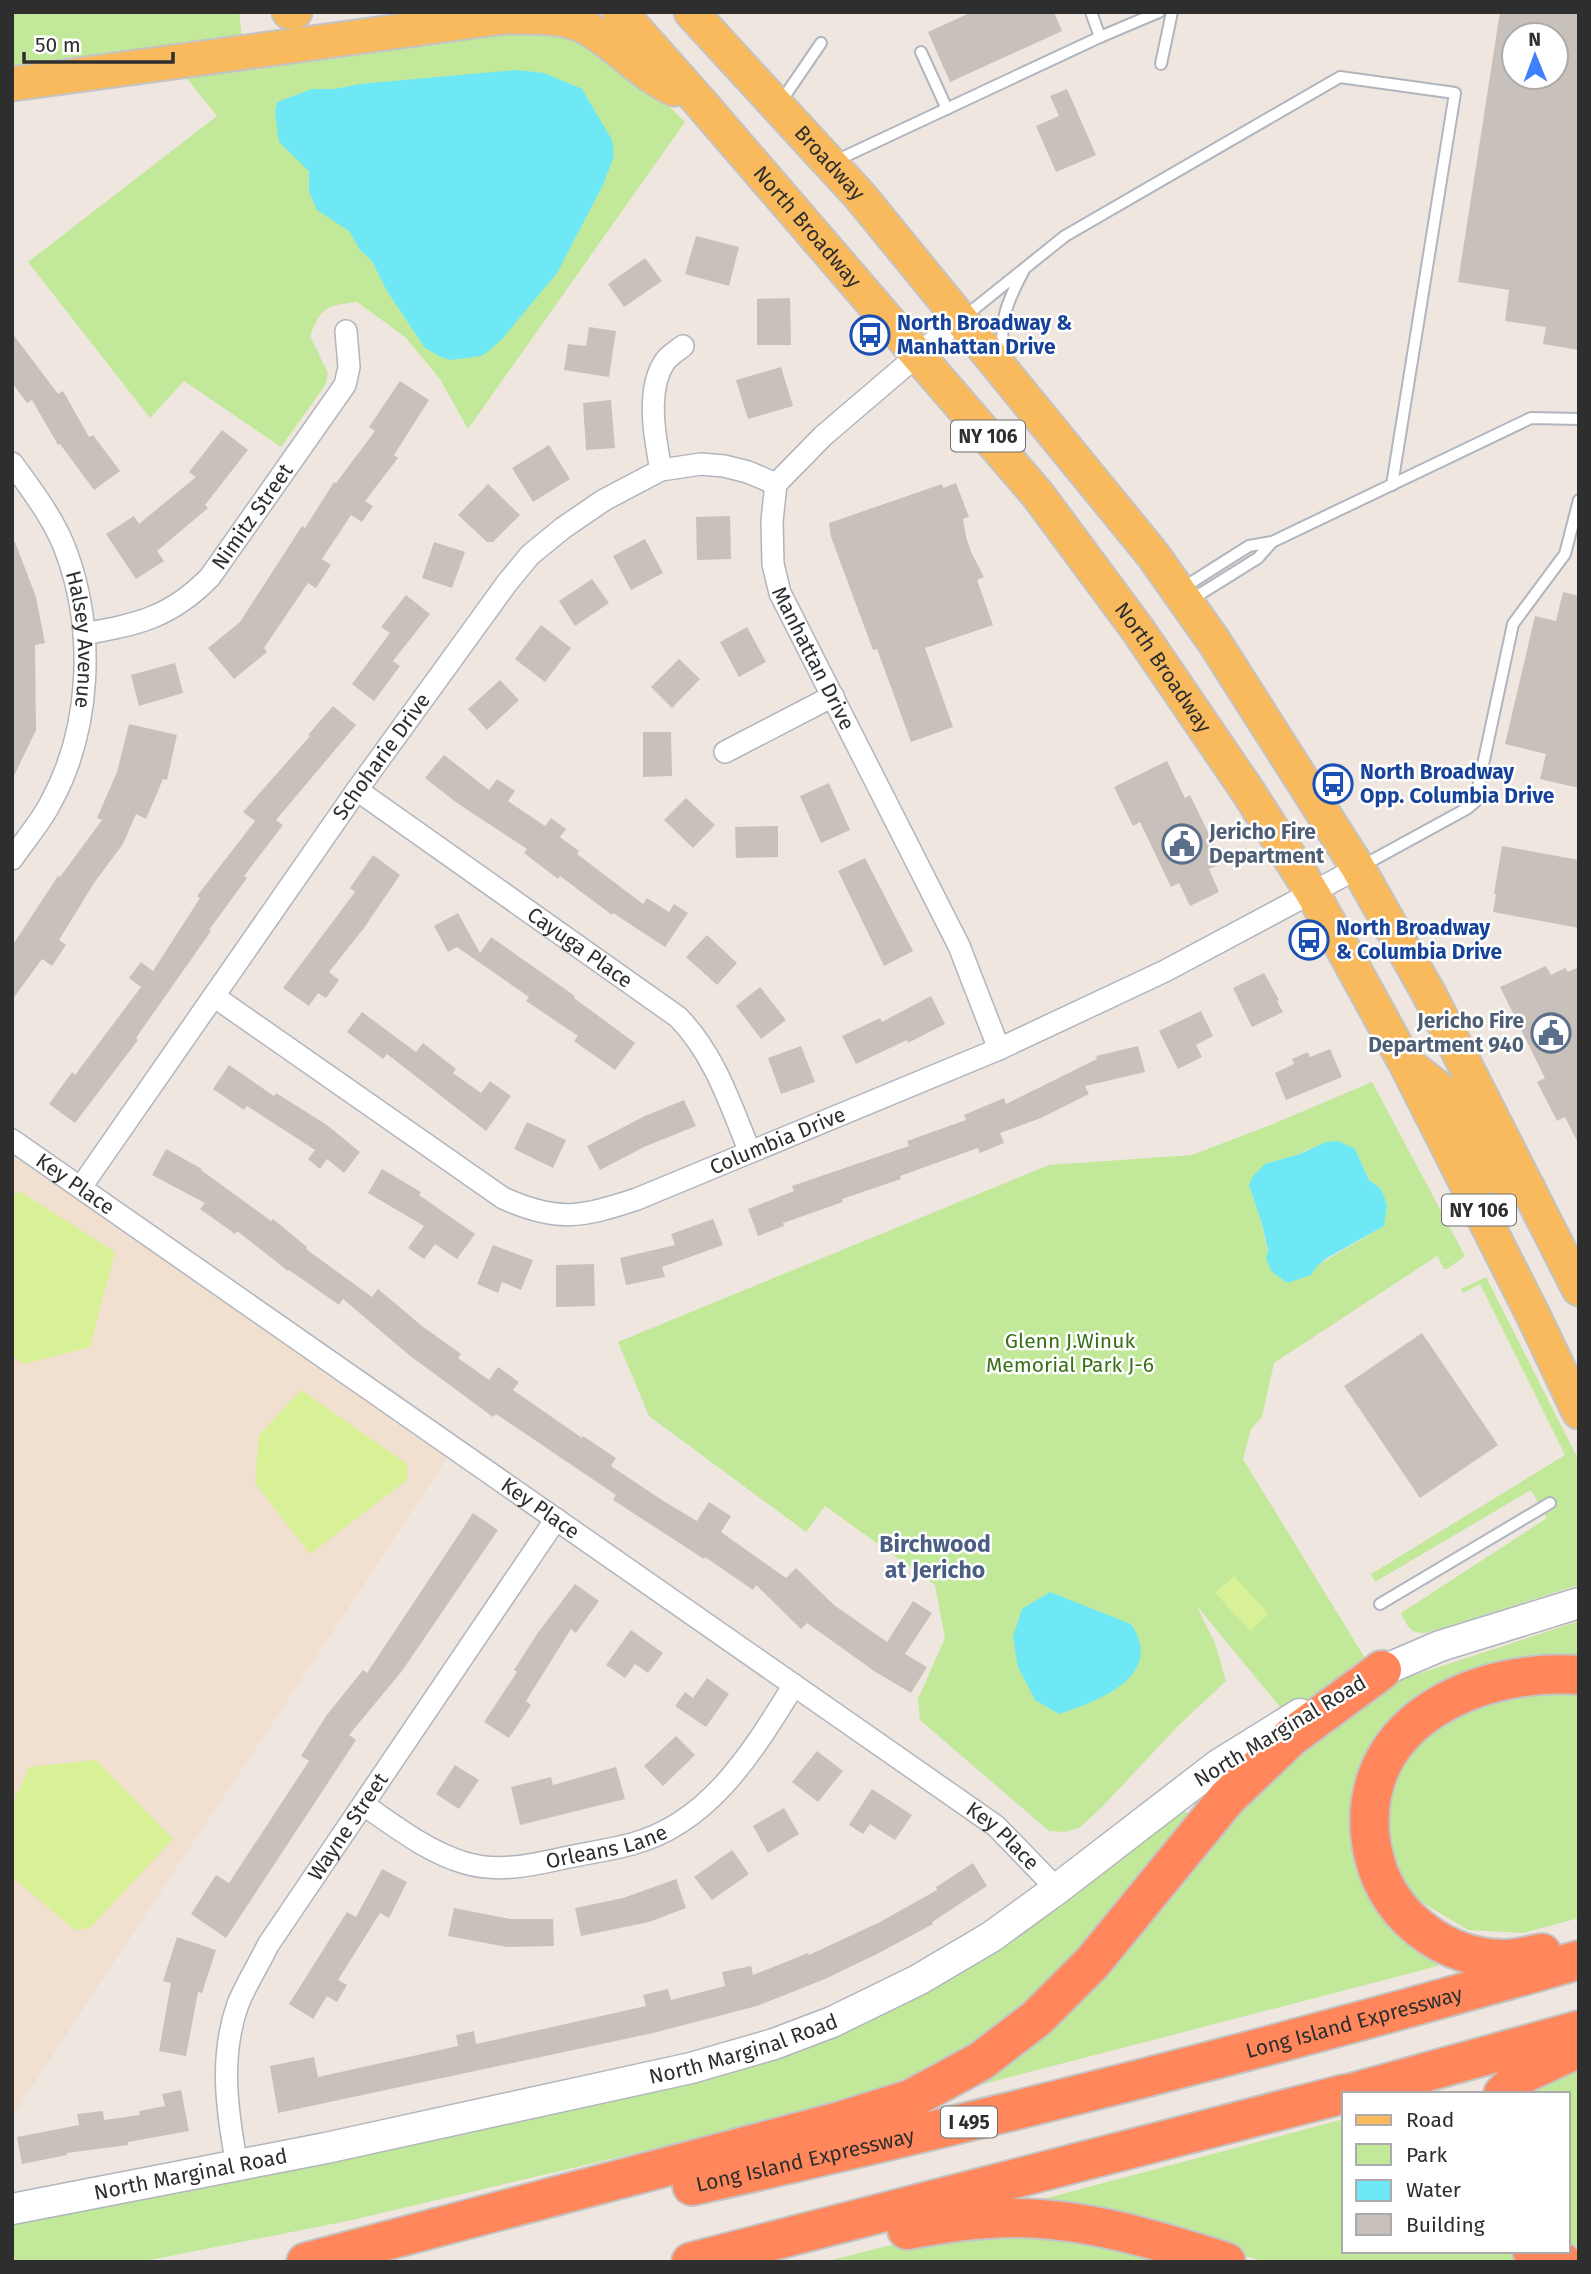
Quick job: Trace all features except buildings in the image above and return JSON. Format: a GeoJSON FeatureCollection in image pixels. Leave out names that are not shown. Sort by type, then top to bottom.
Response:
{"type":"FeatureCollection","features":[{"type":"Feature","properties":{"kind":"highway"},"geometry":{"type":"LineString","coordinates":[[306,2262],[840,2121],[911,2099],[981,2061],[1037,2018],[1092,1963],[1227,1798],[1291,1737],[1382,1670]]}},
{"type":"Feature","properties":{"kind":"highway"},"geometry":{"type":"LineString","coordinates":[[1579,1675],[1556,1673],[1504,1679],[1458,1694],[1429,1711],[1413,1723],[1393,1747],[1373,1787],[1369,1816],[1371,1845],[1386,1890],[1397,1907],[1423,1932],[1467,1954],[1506,1959],[1579,1946]]}},
{"type":"Feature","properties":{"kind":"highway","name":"Long Island Expressway"},"geometry":{"type":"LineString","coordinates":[[353,2262],[894,2141],[1168,2072],[1579,1960]]}},
{"type":"Feature","properties":{"kind":"highway"},"geometry":{"type":"LineString","coordinates":[[1352,2092],[1579,2030]]}},
{"type":"Feature","properties":{"kind":"highway"},"geometry":{"type":"LineString","coordinates":[[1505,2092],[1523,2074],[1579,2048]]}},
{"type":"Feature","properties":{"kind":"highway"},"geometry":{"type":"LineString","coordinates":[[691,2262],[1342,2095]]}},
{"type":"Feature","properties":{"kind":"highway"},"geometry":{"type":"LineString","coordinates":[[718,2262],[940,2224],[1013,2218],[1080,2224],[1147,2237],[1226,2262]]}},
{"type":"Feature","properties":{"kind":"highway"},"geometry":{"type":"LineString","coordinates":[[1537,2253],[1562,2262]]}},
{"type":"Feature","properties":{"kind":"main road"},"geometry":{"type":"LineString","coordinates":[[289,12],[295,12]]}},
{"type":"Feature","properties":{"kind":"main road","name":"North Broadway"},"geometry":{"type":"LineString","coordinates":[[620,12],[920,355],[1038,495],[1122,609],[1249,793],[1313,894],[1405,1062],[1579,1412]]}},
{"type":"Feature","properties":{"kind":"main road","name":"Broadway"},"geometry":{"type":"LineString","coordinates":[[691,12],[831,164],[961,318]]}},
{"type":"Feature","properties":{"kind":"main road"},"geometry":{"type":"LineString","coordinates":[[12,85],[503,17],[550,18],[587,28],[657,81],[699,101]]}},
{"type":"Feature","properties":{"kind":"main road","name":"NY 106"},"geometry":{"type":"LineString","coordinates":[[961,318],[1153,555],[1213,640],[1359,868],[1429,994],[1579,1289]]}},
{"type":"Feature","properties":{"kind":"main road"},"geometry":{"type":"LineString","coordinates":[[1405,1062],[1457,1103],[1492,1175],[1528,1188]]}},
{"type":"Feature","properties":{"kind":"main road"},"geometry":{"type":"LineString","coordinates":[[1534,1317],[1558,1333],[1579,1370]]}},
{"type":"Feature","properties":{"kind":"main road","name":"North Marginal Road"},"geometry":{"type":"LineString","coordinates":[[12,2209],[237,2166],[691,2068],[774,2044],[832,2022],[918,1980],[991,1937],[1218,1765],[1324,1699],[1382,1670],[1440,1646],[1579,1603]]}},
{"type":"Feature","properties":{"kind":"street"},"geometry":{"type":"LineString","coordinates":[[776,484],[824,436],[961,318]]}},
{"type":"Feature","properties":{"kind":"street","name":"Nimitz Street"},"geometry":{"type":"LineString","coordinates":[[83,634],[128,626],[166,613],[190,598],[210,577],[345,385],[349,367],[346,331]]}},
{"type":"Feature","properties":{"kind":"street"},"geometry":{"type":"LineString","coordinates":[[661,470],[653,404],[658,380],[666,361],[684,346]]}},
{"type":"Feature","properties":{"kind":"street","name":"Halsey Avenue"},"geometry":{"type":"LineString","coordinates":[[12,463],[44,506],[67,553],[83,634],[83,690],[76,737],[68,767],[51,803],[12,859]]}},
{"type":"Feature","properties":{"kind":"street","name":"Schoharie Drive"},"geometry":{"type":"LineString","coordinates":[[81,1187],[357,790],[530,555],[604,499],[661,470],[701,464],[724,466],[748,472],[776,484]]}},
{"type":"Feature","properties":{"kind":"street","name":"Manhattan Drive"},"geometry":{"type":"LineString","coordinates":[[776,484],[772,521],[773,564],[780,593],[959,946],[999,1049]]}},
{"type":"Feature","properties":{"kind":"street"},"geometry":{"type":"LineString","coordinates":[[725,752],[833,696]]}},
{"type":"Feature","properties":{"kind":"street","name":"Cayuga Place"},"geometry":{"type":"LineString","coordinates":[[357,790],[678,1017],[695,1034],[712,1060],[750,1152]]}},
{"type":"Feature","properties":{"kind":"street","name":"Columbia Drive"},"geometry":{"type":"LineString","coordinates":[[215,997],[503,1198],[528,1209],[561,1215],[594,1213],[637,1199],[999,1049],[1165,971],[1359,868]]}},
{"type":"Feature","properties":{"kind":"street","name":"Key Place"},"geometry":{"type":"LineString","coordinates":[[12,1140],[996,1826],[1057,1889]]}},
{"type":"Feature","properties":{"kind":"street","name":"Wayne Street"},"geometry":{"type":"LineString","coordinates":[[237,2166],[226,2110],[226,2069],[227,2051],[238,2003],[268,1945],[556,1519]]}},
{"type":"Feature","properties":{"kind":"street","name":"Orleans Lane"},"geometry":{"type":"LineString","coordinates":[[364,1805],[439,1854],[468,1864],[505,1869],[634,1844],[698,1811],[720,1790],[794,1685]]}},
{"type":"Feature","properties":{"kind":"lane"},"geometry":{"type":"LineString","coordinates":[[1091,12],[1100,37]]}},
{"type":"Feature","properties":{"kind":"lane"},"geometry":{"type":"LineString","coordinates":[[831,164],[1100,37],[1159,12]]}},
{"type":"Feature","properties":{"kind":"lane"},"geometry":{"type":"LineString","coordinates":[[1161,64],[1172,12]]}},
{"type":"Feature","properties":{"kind":"lane"},"geometry":{"type":"LineString","coordinates":[[779,106],[821,43]]}},
{"type":"Feature","properties":{"kind":"lane"},"geometry":{"type":"LineString","coordinates":[[921,52],[947,109]]}},
{"type":"Feature","properties":{"kind":"lane"},"geometry":{"type":"LineString","coordinates":[[961,318],[1065,236],[1340,77],[1455,93],[1392,485]]}},
{"type":"Feature","properties":{"kind":"lane"},"geometry":{"type":"LineString","coordinates":[[1010,379],[1002,343],[1003,314],[1026,267]]}},
{"type":"Feature","properties":{"kind":"lane"},"geometry":{"type":"LineString","coordinates":[[1182,597],[1258,558],[1272,542],[1531,418],[1579,419]]}},
{"type":"Feature","properties":{"kind":"lane"},"geometry":{"type":"LineString","coordinates":[[1359,868],[1475,802],[1513,624],[1565,554],[1579,500]]}},
{"type":"Feature","properties":{"kind":"lane"},"geometry":{"type":"LineString","coordinates":[[1380,1604],[1550,1503]]}},
{"type":"Feature","properties":{"kind":"shaded area"},"geometry":{"type":"Polygon","coordinates":[[[12,1143],[452,1451],[12,2117],[12,1143]]]}},
{"type":"Feature","properties":{"kind":"green space"},"geometry":{"type":"Polygon","coordinates":[[[12,12],[239,12],[242,39],[12,71],[12,12]]]}},
{"type":"Feature","properties":{"kind":"green space"},"geometry":{"type":"Polygon","coordinates":[[[547,29],[620,58],[685,122],[468,429],[440,379],[405,337],[357,302],[326,309],[318,319],[310,336],[328,373],[326,384],[281,447],[184,381],[150,418],[28,262],[217,116],[180,70],[547,29]]]}},
{"type":"Feature","properties":{"kind":"green space","name":"Glenn J.Winuk Memorial Park J-6"},"geometry":{"type":"Polygon","coordinates":[[[1372,1082],[1465,1256],[1444,1269],[1437,1256],[1274,1363],[1262,1417],[1251,1429],[1243,1459],[1368,1663],[1285,1713],[1196,1605],[1215,1643],[1226,1681],[1179,1725],[1079,1828],[1065,1832],[1049,1831],[920,1720],[918,1699],[945,1638],[935,1585],[825,1506],[806,1532],[649,1416],[618,1342],[1049,1165],[1192,1155],[1372,1082]],[[1309,1149],[1265,1164],[1249,1185],[1262,1224],[1272,1272],[1287,1283],[1384,1226],[1380,1188],[1369,1180],[1355,1149],[1309,1149]]]}},
{"type":"Feature","properties":{"kind":"green space"},"geometry":{"type":"Polygon","coordinates":[[[21,1192],[115,1252],[90,1347],[24,1364],[12,1355],[12,1195],[21,1192]]]}},
{"type":"Feature","properties":{"kind":"green space"},"geometry":{"type":"Polygon","coordinates":[[[1486,1277],[1579,1461],[1579,1585],[1420,1633],[1410,1628],[1401,1613],[1547,1518],[1531,1490],[1375,1582],[1371,1574],[1565,1455],[1480,1284],[1463,1293],[1461,1289],[1486,1277]]]}},
{"type":"Feature","properties":{"kind":"green space"},"geometry":{"type":"Polygon","coordinates":[[[301,1390],[407,1464],[407,1480],[310,1554],[255,1483],[259,1435],[301,1390]]]}},
{"type":"Feature","properties":{"kind":"green space"},"geometry":{"type":"Polygon","coordinates":[[[1234,1576],[1269,1614],[1250,1631],[1215,1593],[1234,1576]]]}},
{"type":"Feature","properties":{"kind":"green space"},"geometry":{"type":"Polygon","coordinates":[[[1579,1621],[1579,1664],[1402,1712],[1358,1844],[1438,1954],[1438,1966],[949,2093],[1256,1784],[1378,1687],[1579,1621]]]}},
{"type":"Feature","properties":{"kind":"green space"},"geometry":{"type":"Polygon","coordinates":[[[1579,1686],[1579,1918],[1523,1933],[1468,1930],[1408,1894],[1381,1842],[1379,1791],[1407,1735],[1464,1701],[1579,1686]]]}},
{"type":"Feature","properties":{"kind":"green space"},"geometry":{"type":"Polygon","coordinates":[[[96,1760],[173,1839],[90,1928],[75,1930],[12,1877],[12,1805],[29,1767],[96,1760]]]}},
{"type":"Feature","properties":{"kind":"green space"},"geometry":{"type":"Polygon","coordinates":[[[1184,1811],[1194,1816],[1091,1945],[1020,2011],[959,2054],[883,2091],[687,2141],[352,2220],[140,2262],[12,2262],[12,2223],[776,2057],[1091,1881],[1184,1811]]]}},
{"type":"Feature","properties":{"kind":"green space"},"geometry":{"type":"Polygon","coordinates":[[[1579,2067],[1579,2246],[1570,2244],[1570,2092],[1518,2092],[1579,2067]]]}},
{"type":"Feature","properties":{"kind":"green space"},"geometry":{"type":"Polygon","coordinates":[[[1342,2120],[1342,2253],[1521,2253],[1540,2262],[1265,2262],[1132,2221],[1040,2203],[1047,2198],[1342,2120]]]}},
{"type":"Feature","properties":{"kind":"green space"},"geometry":{"type":"Polygon","coordinates":[[[995,2230],[1103,2242],[1176,2262],[824,2262],[887,2246],[995,2230]]]}},
{"type":"Feature","properties":{"kind":"water"},"geometry":{"type":"Polygon","coordinates":[[[517,70],[544,73],[582,89],[612,140],[614,156],[603,185],[557,273],[490,350],[481,356],[451,360],[425,348],[387,291],[372,261],[360,250],[349,231],[317,210],[309,192],[309,171],[279,142],[275,113],[277,102],[312,89],[335,89],[360,84],[517,70]]]}},
{"type":"Feature","properties":{"kind":"water"},"geometry":{"type":"Polygon","coordinates":[[[1338,1141],[1355,1149],[1369,1180],[1380,1188],[1387,1206],[1384,1226],[1327,1258],[1311,1275],[1287,1283],[1272,1272],[1266,1259],[1268,1250],[1249,1185],[1253,1176],[1265,1164],[1300,1154],[1326,1142],[1338,1141]]]}},
{"type":"Feature","properties":{"kind":"water"},"geometry":{"type":"Polygon","coordinates":[[[1050,1592],[1131,1624],[1140,1642],[1140,1658],[1134,1672],[1123,1684],[1092,1702],[1059,1714],[1035,1700],[1018,1667],[1013,1637],[1022,1609],[1050,1592]]]}},
{"type":"Feature","properties":{"kind":"place","name":"North Broadway & Manhattan Drive"},"geometry":{"type":"Point","coordinates":[870,335]}},
{"type":"Feature","properties":{"kind":"place","name":"North Broadway Opp. Columbia Drive"},"geometry":{"type":"Point","coordinates":[1333,784]}},
{"type":"Feature","properties":{"kind":"place","name":"Jericho Fire Department"},"geometry":{"type":"Point","coordinates":[1182,844]}},
{"type":"Feature","properties":{"kind":"place","name":"North Broadway & Columbia Drive"},"geometry":{"type":"Point","coordinates":[1309,940]}},
{"type":"Feature","properties":{"kind":"place","name":"Jericho Fire Department 940"},"geometry":{"type":"Point","coordinates":[1551,1033]}},
{"type":"Feature","properties":{"kind":"district","name":"Birchwood at Jericho"},"geometry":{"type":"Point","coordinates":[935,1557]}}]}
